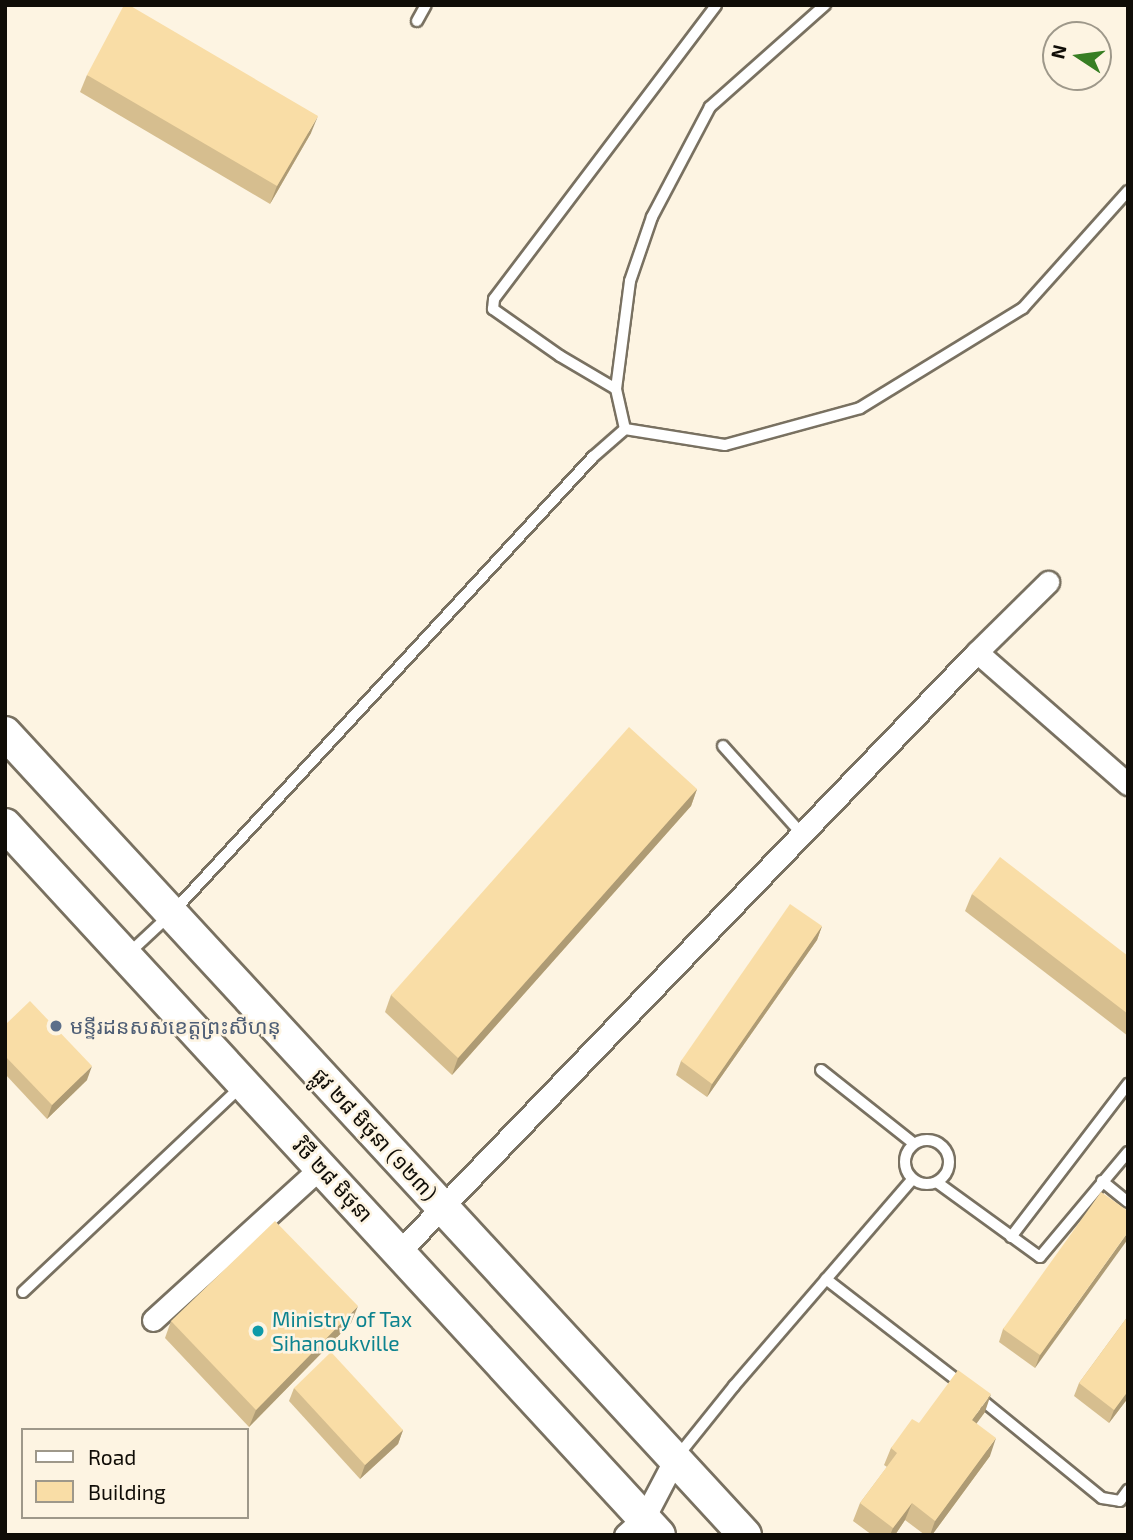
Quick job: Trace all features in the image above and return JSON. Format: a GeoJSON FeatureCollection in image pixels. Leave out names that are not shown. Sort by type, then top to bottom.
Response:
{"type":"FeatureCollection","features":[{"type":"Feature","properties":{"kind":"main road","name":"ផ្លូវ ២៨ មិថុនា (១២៣)"},"geometry":{"type":"LineString","coordinates":[[5,733],[745,1535]]}},
{"type":"Feature","properties":{"kind":"main road","name":"វិថី ២៨ មិថុនា"},"geometry":{"type":"LineString","coordinates":[[5,825],[399,1252],[643,1529]]}},
{"type":"Feature","properties":{"kind":"street"},"geometry":{"type":"LineString","coordinates":[[399,1252],[977,652],[1048,582]]}},
{"type":"Feature","properties":{"kind":"street"},"geometry":{"type":"LineString","coordinates":[[977,652],[1128,784]]}},
{"type":"Feature","properties":{"kind":"street"},"geometry":{"type":"LineString","coordinates":[[153,1320],[320,1167]]}},
{"type":"Feature","properties":{"kind":"street"},"geometry":{"type":"LineString","coordinates":[[643,1529],[675,1460]]}},
{"type":"Feature","properties":{"kind":"lane"},"geometry":{"type":"LineString","coordinates":[[417,21],[426,5]]}},
{"type":"Feature","properties":{"kind":"lane"},"geometry":{"type":"LineString","coordinates":[[616,389],[560,356],[493,309],[494,299],[716,5]]}},
{"type":"Feature","properties":{"kind":"lane"},"geometry":{"type":"LineString","coordinates":[[625,429],[616,389],[630,281],[652,217],[710,107],[825,5]]}},
{"type":"Feature","properties":{"kind":"lane"},"geometry":{"type":"LineString","coordinates":[[625,429],[725,445],[860,408],[1023,307],[1128,191]]}},
{"type":"Feature","properties":{"kind":"lane"},"geometry":{"type":"LineString","coordinates":[[126,956],[172,913],[593,457],[625,429]]}},
{"type":"Feature","properties":{"kind":"lane"},"geometry":{"type":"LineString","coordinates":[[723,746],[803,834]]}},
{"type":"Feature","properties":{"kind":"lane"},"geometry":{"type":"LineString","coordinates":[[821,1070],[913,1143]]}},
{"type":"Feature","properties":{"kind":"lane"},"geometry":{"type":"LineString","coordinates":[[23,1292],[244,1084]]}},
{"type":"Feature","properties":{"kind":"lane"},"geometry":{"type":"LineString","coordinates":[[1011,1237],[1128,1084]]}},
{"type":"Feature","properties":{"kind":"lane"},"geometry":{"type":"LineString","coordinates":[[927,1138],[939,1143],[949,1157],[948,1172],[938,1183],[925,1185],[912,1180],[907,1168],[907,1155],[913,1143],[927,1138]]}},
{"type":"Feature","properties":{"kind":"lane"},"geometry":{"type":"LineString","coordinates":[[938,1183],[1040,1257],[1128,1152]]}},
{"type":"Feature","properties":{"kind":"lane"},"geometry":{"type":"LineString","coordinates":[[675,1460],[912,1180]]}},
{"type":"Feature","properties":{"kind":"lane"},"geometry":{"type":"LineString","coordinates":[[1102,1181],[1128,1202]]}},
{"type":"Feature","properties":{"kind":"lane"},"geometry":{"type":"LineString","coordinates":[[826,1279],[1037,1443],[1102,1498],[1120,1501],[1128,1490]]}},
{"type":"Feature","properties":{"kind":"building"},"geometry":{"type":"Polygon","coordinates":[[[124,5],[129,5],[318,116],[277,186],[87,75],[124,5]]]}},
{"type":"Feature","properties":{"kind":"building"},"geometry":{"type":"Polygon","coordinates":[[[629,727],[697,789],[458,1058],[391,995],[629,727]]]}},
{"type":"Feature","properties":{"kind":"building"},"geometry":{"type":"Polygon","coordinates":[[[1000,857],[1128,956],[1128,1014],[972,894],[1000,857]]]}},
{"type":"Feature","properties":{"kind":"building"},"geometry":{"type":"Polygon","coordinates":[[[790,904],[822,926],[712,1084],[681,1061],[790,904]]]}},
{"type":"Feature","properties":{"kind":"building"},"geometry":{"type":"Polygon","coordinates":[[[30,1001],[92,1066],[52,1105],[5,1056],[5,1025],[30,1001]]]}},
{"type":"Feature","properties":{"kind":"building"},"geometry":{"type":"Polygon","coordinates":[[[1101,1192],[1128,1211],[1128,1232],[1040,1355],[1003,1329],[1101,1192]]]}},
{"type":"Feature","properties":{"kind":"building","name":"Ministry of Tax Sihanoukville"},"geometry":{"type":"Polygon","coordinates":[[[275,1221],[358,1306],[256,1410],[171,1321],[275,1221]]]}},
{"type":"Feature","properties":{"kind":"building"},"geometry":{"type":"Polygon","coordinates":[[[1128,1316],[1128,1391],[1114,1410],[1079,1383],[1128,1316]]]}},
{"type":"Feature","properties":{"kind":"building"},"geometry":{"type":"Polygon","coordinates":[[[331,1352],[403,1430],[365,1465],[294,1388],[331,1352]]]}},
{"type":"Feature","properties":{"kind":"building"},"geometry":{"type":"Polygon","coordinates":[[[958,1370],[991,1394],[972,1420],[996,1438],[935,1521],[912,1503],[893,1528],[860,1503],[897,1453],[891,1448],[912,1419],[919,1423],[958,1370]]]}},
{"type":"Feature","properties":{"kind":"place","name":"មន្ទីរដនសសខេត្តព្រះសីហនុ"},"geometry":{"type":"Point","coordinates":[56,1026]}},
{"type":"Feature","properties":{"kind":"place","name":"Ministry of Tax Sihanoukville"},"geometry":{"type":"Point","coordinates":[258,1331]}}]}
